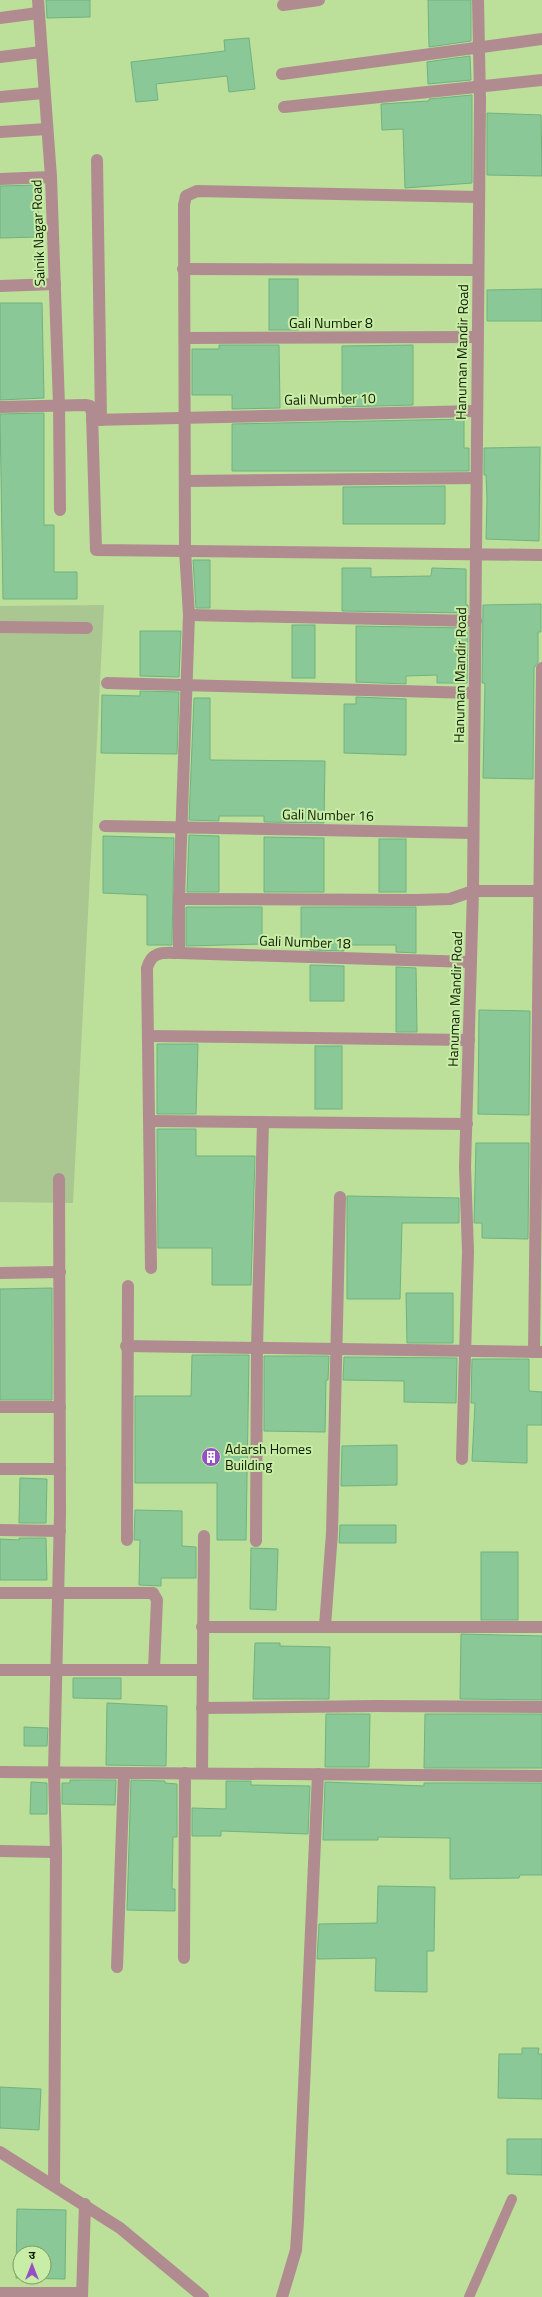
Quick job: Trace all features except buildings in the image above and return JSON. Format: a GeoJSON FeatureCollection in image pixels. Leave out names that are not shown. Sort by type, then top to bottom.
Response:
{"type":"FeatureCollection","features":[{"type":"Feature","properties":{"kind":"street","name":"Sainik Nagar Road"},"geometry":{"type":"LineString","coordinates":[[38,0],[51,177],[59,406],[60,510]]}},
{"type":"Feature","properties":{"kind":"street"},"geometry":{"type":"LineString","coordinates":[[283,5],[319,0]]}},
{"type":"Feature","properties":{"kind":"street","name":"Hanuman Mandir Road"},"geometry":{"type":"LineString","coordinates":[[462,1459],[468,1251],[466,1167],[473,891],[476,621],[476,411],[480,88],[478,0]]}},
{"type":"Feature","properties":{"kind":"street"},"geometry":{"type":"LineString","coordinates":[[0,18],[38,13]]}},
{"type":"Feature","properties":{"kind":"street"},"geometry":{"type":"LineString","coordinates":[[282,74],[542,39]]}},
{"type":"Feature","properties":{"kind":"street"},"geometry":{"type":"LineString","coordinates":[[0,57],[41,52]]}},
{"type":"Feature","properties":{"kind":"street"},"geometry":{"type":"LineString","coordinates":[[284,107],[480,88],[542,80]]}},
{"type":"Feature","properties":{"kind":"street"},"geometry":{"type":"LineString","coordinates":[[0,97],[44,93]]}},
{"type":"Feature","properties":{"kind":"street"},"geometry":{"type":"LineString","coordinates":[[0,132],[47,129]]}},
{"type":"Feature","properties":{"kind":"street"},"geometry":{"type":"LineString","coordinates":[[97,160],[97,420],[95,549],[542,555]]}},
{"type":"Feature","properties":{"kind":"street"},"geometry":{"type":"LineString","coordinates":[[0,178],[51,177]]}},
{"type":"Feature","properties":{"kind":"street"},"geometry":{"type":"LineString","coordinates":[[179,953],[179,899],[183,827],[185,685],[188,615],[185,550],[185,338],[183,268],[184,205],[186,196],[197,191],[479,197]]}},
{"type":"Feature","properties":{"kind":"street"},"geometry":{"type":"LineString","coordinates":[[183,268],[478,270]]}},
{"type":"Feature","properties":{"kind":"street"},"geometry":{"type":"LineString","coordinates":[[0,286],[55,284]]}},
{"type":"Feature","properties":{"kind":"street","name":"Gali Number 8"},"geometry":{"type":"LineString","coordinates":[[185,338],[477,336]]}},
{"type":"Feature","properties":{"kind":"street"},"geometry":{"type":"LineString","coordinates":[[0,407],[90,406],[97,420]]}},
{"type":"Feature","properties":{"kind":"street","name":"Gali Number 10"},"geometry":{"type":"LineString","coordinates":[[97,420],[476,411]]}},
{"type":"Feature","properties":{"kind":"street"},"geometry":{"type":"LineString","coordinates":[[185,481],[476,478]]}},
{"type":"Feature","properties":{"kind":"street"},"geometry":{"type":"LineString","coordinates":[[188,615],[476,621]]}},
{"type":"Feature","properties":{"kind":"street"},"geometry":{"type":"LineString","coordinates":[[0,627],[87,628]]}},
{"type":"Feature","properties":{"kind":"street"},"geometry":{"type":"LineString","coordinates":[[126,1346],[538,1352],[542,668]]}},
{"type":"Feature","properties":{"kind":"street"},"geometry":{"type":"LineString","coordinates":[[107,683],[474,693]]}},
{"type":"Feature","properties":{"kind":"street","name":"Gali Number 16"},"geometry":{"type":"LineString","coordinates":[[105,826],[473,833]]}},
{"type":"Feature","properties":{"kind":"street"},"geometry":{"type":"LineString","coordinates":[[179,899],[434,900],[450,899],[473,891],[540,891]]}},
{"type":"Feature","properties":{"kind":"street","name":"Gali Number 18"},"geometry":{"type":"LineString","coordinates":[[149,1036],[147,968],[152,956],[156,953],[471,962]]}},
{"type":"Feature","properties":{"kind":"street"},"geometry":{"type":"LineString","coordinates":[[151,1268],[149,1036],[469,1040]]}},
{"type":"Feature","properties":{"kind":"street"},"geometry":{"type":"LineString","coordinates":[[150,1121],[467,1124]]}},
{"type":"Feature","properties":{"kind":"street"},"geometry":{"type":"LineString","coordinates":[[256,1541],[257,1348],[263,1122]]}},
{"type":"Feature","properties":{"kind":"street"},"geometry":{"type":"LineString","coordinates":[[54,2185],[56,1852],[54,1772],[60,1531],[60,1179]]}},
{"type":"Feature","properties":{"kind":"street"},"geometry":{"type":"LineString","coordinates":[[326,1626],[332,1533],[340,1197]]}},
{"type":"Feature","properties":{"kind":"street"},"geometry":{"type":"LineString","coordinates":[[0,1273],[60,1272]]}},
{"type":"Feature","properties":{"kind":"street"},"geometry":{"type":"LineString","coordinates":[[127,1540],[126,1346],[128,1286]]}},
{"type":"Feature","properties":{"kind":"street"},"geometry":{"type":"LineString","coordinates":[[0,1407],[60,1407]]}},
{"type":"Feature","properties":{"kind":"street"},"geometry":{"type":"LineString","coordinates":[[0,1469],[60,1468]]}},
{"type":"Feature","properties":{"kind":"street"},"geometry":{"type":"LineString","coordinates":[[0,1530],[60,1531]]}},
{"type":"Feature","properties":{"kind":"street"},"geometry":{"type":"LineString","coordinates":[[202,1773],[202,1627],[204,1536]]}},
{"type":"Feature","properties":{"kind":"street"},"geometry":{"type":"LineString","coordinates":[[0,1593],[153,1593],[157,1600],[154,1669]]}},
{"type":"Feature","properties":{"kind":"street"},"geometry":{"type":"LineString","coordinates":[[202,1627],[542,1627]]}},
{"type":"Feature","properties":{"kind":"street"},"geometry":{"type":"LineString","coordinates":[[0,1670],[202,1670]]}},
{"type":"Feature","properties":{"kind":"street"},"geometry":{"type":"LineString","coordinates":[[202,1708],[376,1706],[542,1707]]}},
{"type":"Feature","properties":{"kind":"street"},"geometry":{"type":"LineString","coordinates":[[0,1772],[542,1776]]}},
{"type":"Feature","properties":{"kind":"street"},"geometry":{"type":"LineString","coordinates":[[117,1966],[124,1773]]}},
{"type":"Feature","properties":{"kind":"street"},"geometry":{"type":"LineString","coordinates":[[184,1958],[185,1773]]}},
{"type":"Feature","properties":{"kind":"street"},"geometry":{"type":"LineString","coordinates":[[282,2297],[296,2250],[298,2221],[318,1774]]}},
{"type":"Feature","properties":{"kind":"street"},"geometry":{"type":"LineString","coordinates":[[0,1851],[56,1852]]}},
{"type":"Feature","properties":{"kind":"street"},"geometry":{"type":"LineString","coordinates":[[0,2152],[85,2204],[120,2228],[203,2297]]}},
{"type":"Feature","properties":{"kind":"street"},"geometry":{"type":"LineString","coordinates":[[82,2294],[85,2204]]}},
{"type":"Feature","properties":{"kind":"lane"},"geometry":{"type":"LineString","coordinates":[[469,2297],[512,2199]]}},
{"type":"Feature","properties":{"kind":"lane"},"geometry":{"type":"LineString","coordinates":[[0,2292],[82,2294]]}},
{"type":"Feature","properties":{"kind":"green space"},"geometry":{"type":"Polygon","coordinates":[[[104,605],[73,1203],[0,1202],[0,606],[104,605]]]}},
{"type":"Feature","properties":{"kind":"place","name":"Adarsh Homes Building"},"geometry":{"type":"Point","coordinates":[211,1457]}}]}
